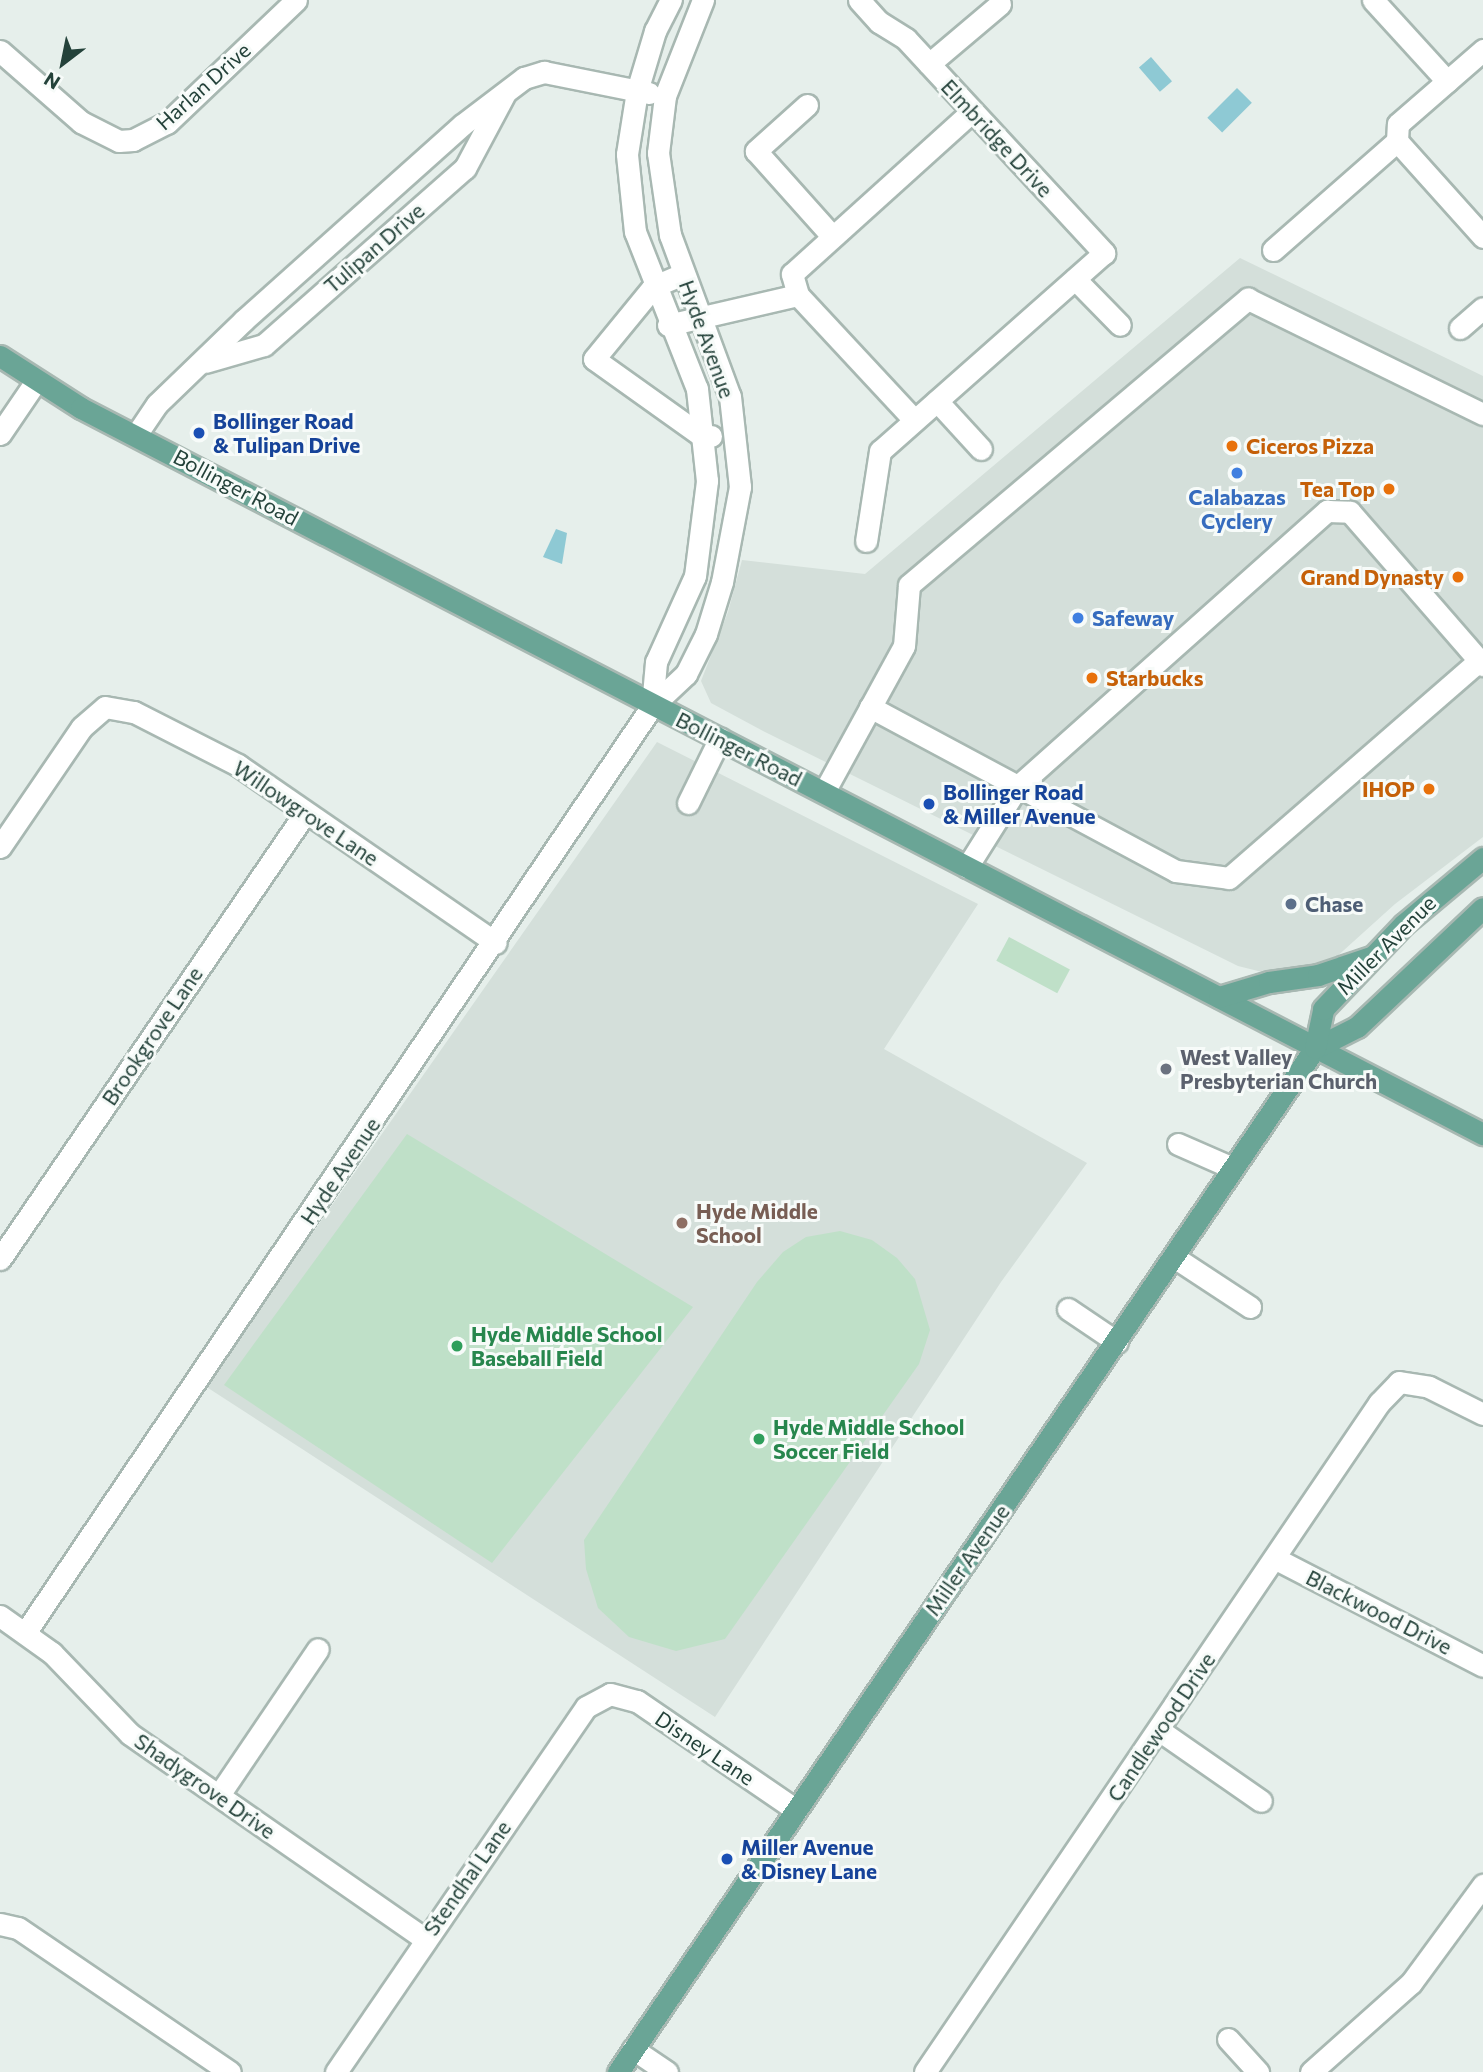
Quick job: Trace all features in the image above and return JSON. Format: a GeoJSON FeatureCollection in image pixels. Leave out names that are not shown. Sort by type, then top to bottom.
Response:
{"type":"FeatureCollection","features":[{"type":"Feature","properties":{"kind":"main road","name":"Bollinger Road"},"geometry":{"type":"LineString","coordinates":[[0,356],[36,381],[136,435],[652,706],[720,738],[1483,1134]]}},
{"type":"Feature","properties":{"kind":"main road","name":"Miller Avenue"},"geometry":{"type":"LineString","coordinates":[[618,2072],[1315,1048],[1322,1010],[1371,957],[1438,892],[1483,858]]}},
{"type":"Feature","properties":{"kind":"main road","name":"Miller Avenue"},"geometry":{"type":"LineString","coordinates":[[1315,1048],[1357,1027],[1483,908]]}},
{"type":"Feature","properties":{"kind":"main road"},"geometry":{"type":"LineString","coordinates":[[1219,997],[1269,982],[1318,975],[1371,957]]}},
{"type":"Feature","properties":{"kind":"street","name":"Harlan Drive"},"geometry":{"type":"LineString","coordinates":[[0,51],[81,122],[119,141],[133,140],[167,123],[296,0]]}},
{"type":"Feature","properties":{"kind":"street","name":"Hyde Avenue"},"geometry":{"type":"LineString","coordinates":[[652,706],[656,662],[695,576],[706,481],[697,389],[668,325],[635,232],[627,154],[637,91],[655,31],[671,0]]}},
{"type":"Feature","properties":{"kind":"street","name":"Hyde Avenue"},"geometry":{"type":"LineString","coordinates":[[25,1633],[496,943],[652,706],[686,674],[717,603],[740,487],[730,397],[702,315],[683,274],[670,235],[658,153],[665,96],[703,0]]}},
{"type":"Feature","properties":{"kind":"street","name":"Elmbridge Drive"},"geometry":{"type":"LineString","coordinates":[[859,0],[879,22],[906,39],[1104,253],[880,451],[866,541]]}},
{"type":"Feature","properties":{"kind":"street"},"geometry":{"type":"LineString","coordinates":[[1373,0],[1447,81]]}},
{"type":"Feature","properties":{"kind":"street"},"geometry":{"type":"LineString","coordinates":[[929,64],[1000,4]]}},
{"type":"Feature","properties":{"kind":"street"},"geometry":{"type":"LineString","coordinates":[[1483,50],[1398,124],[1397,141],[1483,237]]}},
{"type":"Feature","properties":{"kind":"street","name":"Tulipan Drive"},"geometry":{"type":"LineString","coordinates":[[136,435],[157,404],[204,363],[244,320],[506,90],[544,72],[665,96]]}},
{"type":"Feature","properties":{"kind":"street","name":"Tulipan Drive"},"geometry":{"type":"LineString","coordinates":[[204,363],[264,345],[465,168],[506,90]]}},
{"type":"Feature","properties":{"kind":"street"},"geometry":{"type":"LineString","coordinates":[[807,104],[756,151],[832,236]]}},
{"type":"Feature","properties":{"kind":"street"},"geometry":{"type":"LineString","coordinates":[[914,420],[798,295],[792,274],[971,112]]}},
{"type":"Feature","properties":{"kind":"street"},"geometry":{"type":"LineString","coordinates":[[1273,250],[1397,141]]}},
{"type":"Feature","properties":{"kind":"street"},"geometry":{"type":"LineString","coordinates":[[683,274],[653,287],[594,359],[702,436],[734,434]]}},
{"type":"Feature","properties":{"kind":"street"},"geometry":{"type":"LineString","coordinates":[[1075,279],[1120,325]]}},
{"type":"Feature","properties":{"kind":"street"},"geometry":{"type":"LineString","coordinates":[[668,325],[798,295]]}},
{"type":"Feature","properties":{"kind":"street"},"geometry":{"type":"LineString","coordinates":[[824,792],[904,646],[909,585],[1248,299],[1483,414]]}},
{"type":"Feature","properties":{"kind":"street"},"geometry":{"type":"LineString","coordinates":[[1460,328],[1483,308]]}},
{"type":"Feature","properties":{"kind":"street"},"geometry":{"type":"LineString","coordinates":[[0,434],[36,381]]}},
{"type":"Feature","properties":{"kind":"street"},"geometry":{"type":"LineString","coordinates":[[937,401],[981,449]]}},
{"type":"Feature","properties":{"kind":"street"},"geometry":{"type":"LineString","coordinates":[[870,707],[1018,786],[1176,871],[1229,878],[1481,663],[1350,512],[1327,511],[1018,786],[967,867]]}},
{"type":"Feature","properties":{"kind":"street","name":"Willowgrove Lane"},"geometry":{"type":"LineString","coordinates":[[0,847],[82,727],[105,707],[134,712],[238,765],[496,943]]}},
{"type":"Feature","properties":{"kind":"street"},"geometry":{"type":"LineString","coordinates":[[688,803],[720,738]]}},
{"type":"Feature","properties":{"kind":"street","name":"Brookgrove Lane"},"geometry":{"type":"LineString","coordinates":[[0,1259],[305,813]]}},
{"type":"Feature","properties":{"kind":"street"},"geometry":{"type":"LineString","coordinates":[[1178,1144],[1233,1168]]}},
{"type":"Feature","properties":{"kind":"street"},"geometry":{"type":"LineString","coordinates":[[1174,1257],[1250,1307]]}},
{"type":"Feature","properties":{"kind":"street"},"geometry":{"type":"LineString","coordinates":[[1068,1309],[1116,1342]]}},
{"type":"Feature","properties":{"kind":"street","name":"Candlewood Drive"},"geometry":{"type":"LineString","coordinates":[[925,2072],[1380,1403],[1399,1382],[1429,1387],[1483,1415]]}},
{"type":"Feature","properties":{"kind":"street","name":"Blackwood Drive"},"geometry":{"type":"LineString","coordinates":[[1276,1559],[1483,1666]]}},
{"type":"Feature","properties":{"kind":"street","name":"Shadygrove Drive"},"geometry":{"type":"LineString","coordinates":[[0,1616],[52,1653],[109,1717],[425,1939]]}},
{"type":"Feature","properties":{"kind":"street"},"geometry":{"type":"LineString","coordinates":[[219,1795],[317,1649]]}},
{"type":"Feature","properties":{"kind":"street","name":"Disney Lane"},"geometry":{"type":"LineString","coordinates":[[610,1695],[637,1702],[796,1810]]}},
{"type":"Feature","properties":{"kind":"street","name":"Stendhal Lane"},"geometry":{"type":"LineString","coordinates":[[335,2072],[586,1707],[610,1695]]}},
{"type":"Feature","properties":{"kind":"street"},"geometry":{"type":"LineString","coordinates":[[1159,1730],[1261,1801]]}},
{"type":"Feature","properties":{"kind":"street"},"geometry":{"type":"LineString","coordinates":[[1311,2072],[1411,1983],[1483,1885]]}},
{"type":"Feature","properties":{"kind":"street"},"geometry":{"type":"LineString","coordinates":[[0,1924],[18,1928],[230,2072]]}},
{"type":"Feature","properties":{"kind":"street"},"geometry":{"type":"LineString","coordinates":[[1228,2039],[1258,2072]]}},
{"type":"Feature","properties":{"kind":"street"},"geometry":{"type":"LineString","coordinates":[[634,2049],[667,2072]]}},
{"type":"Feature","properties":{"kind":"shaded area"},"geometry":{"type":"Polygon","coordinates":[[[1240,258],[1483,376],[1483,837],[1395,904],[1333,960],[1270,974],[1238,966],[765,732],[711,703],[701,681],[728,612],[742,560],[865,574],[1240,258]]]}},
{"type":"Feature","properties":{"kind":"shaded area","name":"Hyde Middle School"},"geometry":{"type":"Polygon","coordinates":[[[657,742],[978,904],[884,1049],[1087,1163],[1001,1282],[715,1717],[205,1386],[657,742]]]}},
{"type":"Feature","properties":{"kind":"green space"},"geometry":{"type":"Polygon","coordinates":[[[1009,937],[1070,969],[1057,993],[996,961],[1009,937]]]}},
{"type":"Feature","properties":{"kind":"green space","name":"Hyde Middle School Baseball Field"},"geometry":{"type":"Polygon","coordinates":[[[407,1134],[693,1307],[492,1563],[224,1385],[407,1134]]]}},
{"type":"Feature","properties":{"kind":"green space","name":"Hyde Middle School Soccer Field"},"geometry":{"type":"Polygon","coordinates":[[[840,1231],[872,1240],[897,1258],[915,1279],[930,1330],[919,1364],[725,1639],[676,1651],[629,1637],[598,1608],[586,1569],[584,1540],[757,1282],[783,1252],[806,1237],[840,1231]]]}},
{"type":"Feature","properties":{"kind":"water"},"geometry":{"type":"Polygon","coordinates":[[[1151,57],[1172,81],[1160,92],[1139,67],[1151,57]]]}},
{"type":"Feature","properties":{"kind":"water"},"geometry":{"type":"Polygon","coordinates":[[[1237,88],[1252,103],[1222,133],[1207,118],[1237,88]]]}},
{"type":"Feature","properties":{"kind":"water"},"geometry":{"type":"Polygon","coordinates":[[[556,529],[567,533],[562,564],[543,557],[556,529]]]}},
{"type":"Feature","properties":{"kind":"place","name":"Bollinger Road & Tulipan Drive"},"geometry":{"type":"Point","coordinates":[199,433]}},
{"type":"Feature","properties":{"kind":"place","name":"Ciceros Pizza"},"geometry":{"type":"Point","coordinates":[1232,446]}},
{"type":"Feature","properties":{"kind":"place","name":"Calabazas Cyclery"},"geometry":{"type":"Point","coordinates":[1237,473]}},
{"type":"Feature","properties":{"kind":"place","name":"Tea Top"},"geometry":{"type":"Point","coordinates":[1389,489]}},
{"type":"Feature","properties":{"kind":"place","name":"Grand Dynasty"},"geometry":{"type":"Point","coordinates":[1458,577]}},
{"type":"Feature","properties":{"kind":"place","name":"Safeway"},"geometry":{"type":"Point","coordinates":[1078,618]}},
{"type":"Feature","properties":{"kind":"place","name":"Starbucks"},"geometry":{"type":"Point","coordinates":[1092,678]}},
{"type":"Feature","properties":{"kind":"place","name":"IHOP"},"geometry":{"type":"Point","coordinates":[1429,789]}},
{"type":"Feature","properties":{"kind":"place","name":"Bollinger Road & Miller Avenue"},"geometry":{"type":"Point","coordinates":[929,804]}},
{"type":"Feature","properties":{"kind":"place","name":"Chase"},"geometry":{"type":"Point","coordinates":[1291,904]}},
{"type":"Feature","properties":{"kind":"place","name":"West Valley Presbyterian Church"},"geometry":{"type":"Point","coordinates":[1166,1069]}},
{"type":"Feature","properties":{"kind":"place","name":"Hyde Middle School"},"geometry":{"type":"Point","coordinates":[682,1223]}},
{"type":"Feature","properties":{"kind":"place","name":"Hyde Middle School Baseball Field"},"geometry":{"type":"Point","coordinates":[457,1346]}},
{"type":"Feature","properties":{"kind":"place","name":"Hyde Middle School Soccer Field"},"geometry":{"type":"Point","coordinates":[759,1439]}},
{"type":"Feature","properties":{"kind":"place","name":"Miller Avenue & Disney Lane"},"geometry":{"type":"Point","coordinates":[727,1859]}}]}
